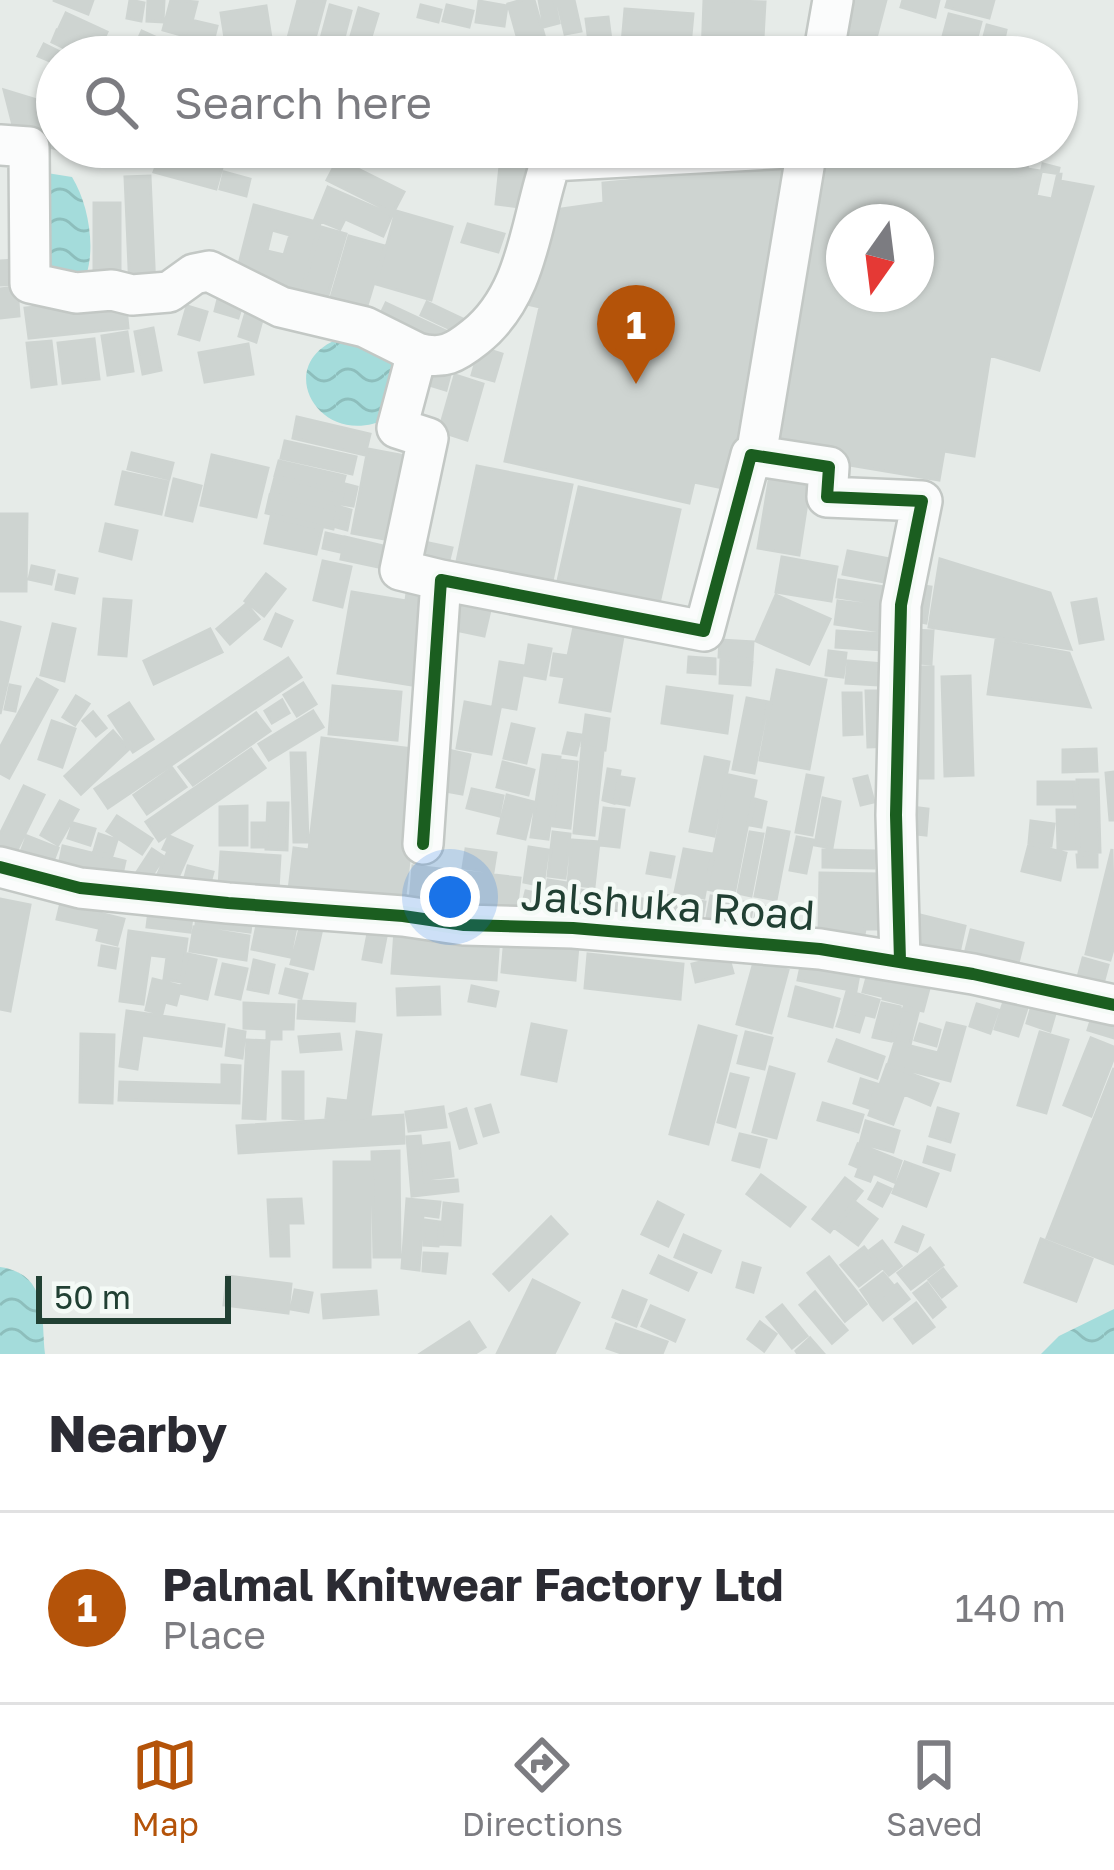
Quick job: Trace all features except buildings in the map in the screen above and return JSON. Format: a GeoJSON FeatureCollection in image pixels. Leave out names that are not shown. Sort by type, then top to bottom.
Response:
{"type":"FeatureCollection","features":[{"type":"Feature","properties":{"kind":"street"},"geometry":{"type":"LineString","coordinates":[[827,36],[833,0]]}},
{"type":"Feature","properties":{"kind":"street"},"geometry":{"type":"LineString","coordinates":[[0,146],[29,146],[29,283],[76,293],[112,290],[132,295],[169,292],[194,274],[209,271],[281,308],[365,328],[436,358],[456,352],[499,316],[524,266],[549,168]]}},
{"type":"Feature","properties":{"kind":"street"},"geometry":{"type":"LineString","coordinates":[[756,456],[804,168]]}},
{"type":"Feature","properties":{"kind":"street"},"geometry":{"type":"LineString","coordinates":[[417,353],[397,428],[428,438],[400,570],[704,631],[751,455],[829,467],[827,497],[922,501],[901,605],[896,815],[900,961]]}},
{"type":"Feature","properties":{"kind":"street"},"geometry":{"type":"LineString","coordinates":[[423,844],[442,580]]}},
{"type":"Feature","properties":{"kind":"street","name":"Jalshuka Road"},"geometry":{"type":"LineString","coordinates":[[0,867],[80,888],[464,925],[714,939],[900,961],[1114,1005]]}},
{"type":"Feature","properties":{"kind":"water"},"geometry":{"type":"Polygon","coordinates":[[[47,173],[72,177],[82,199],[90,238],[86,276],[48,275],[47,173]]]}},
{"type":"Feature","properties":{"kind":"water"},"geometry":{"type":"Polygon","coordinates":[[[352,335],[402,359],[390,417],[364,425],[341,423],[323,413],[311,398],[306,380],[311,361],[325,346],[352,335]]]}},
{"type":"Feature","properties":{"kind":"water"},"geometry":{"type":"Polygon","coordinates":[[[0,1267],[16,1271],[35,1288],[45,1354],[0,1354],[0,1267]]]}},
{"type":"Feature","properties":{"kind":"water"},"geometry":{"type":"Polygon","coordinates":[[[1114,1309],[1114,1354],[1041,1354],[1059,1336],[1114,1309]]]}},
{"type":"Feature","properties":{"kind":"cycle path"},"geometry":{"type":"LineString","coordinates":[[423,844],[441,580],[704,631],[751,455],[829,467],[827,497],[922,501],[901,605],[896,815],[900,961]]}},
{"type":"Feature","properties":{"kind":"cycle path"},"geometry":{"type":"LineString","coordinates":[[0,867],[80,888],[228,903],[464,925],[573,928],[820,949],[973,974],[1114,1005]]}},
{"type":"Feature","properties":{"kind":"place","name":"Palmal Knitwear Factory Ltd"},"geometry":{"type":"Point","coordinates":[636,384]}}]}
